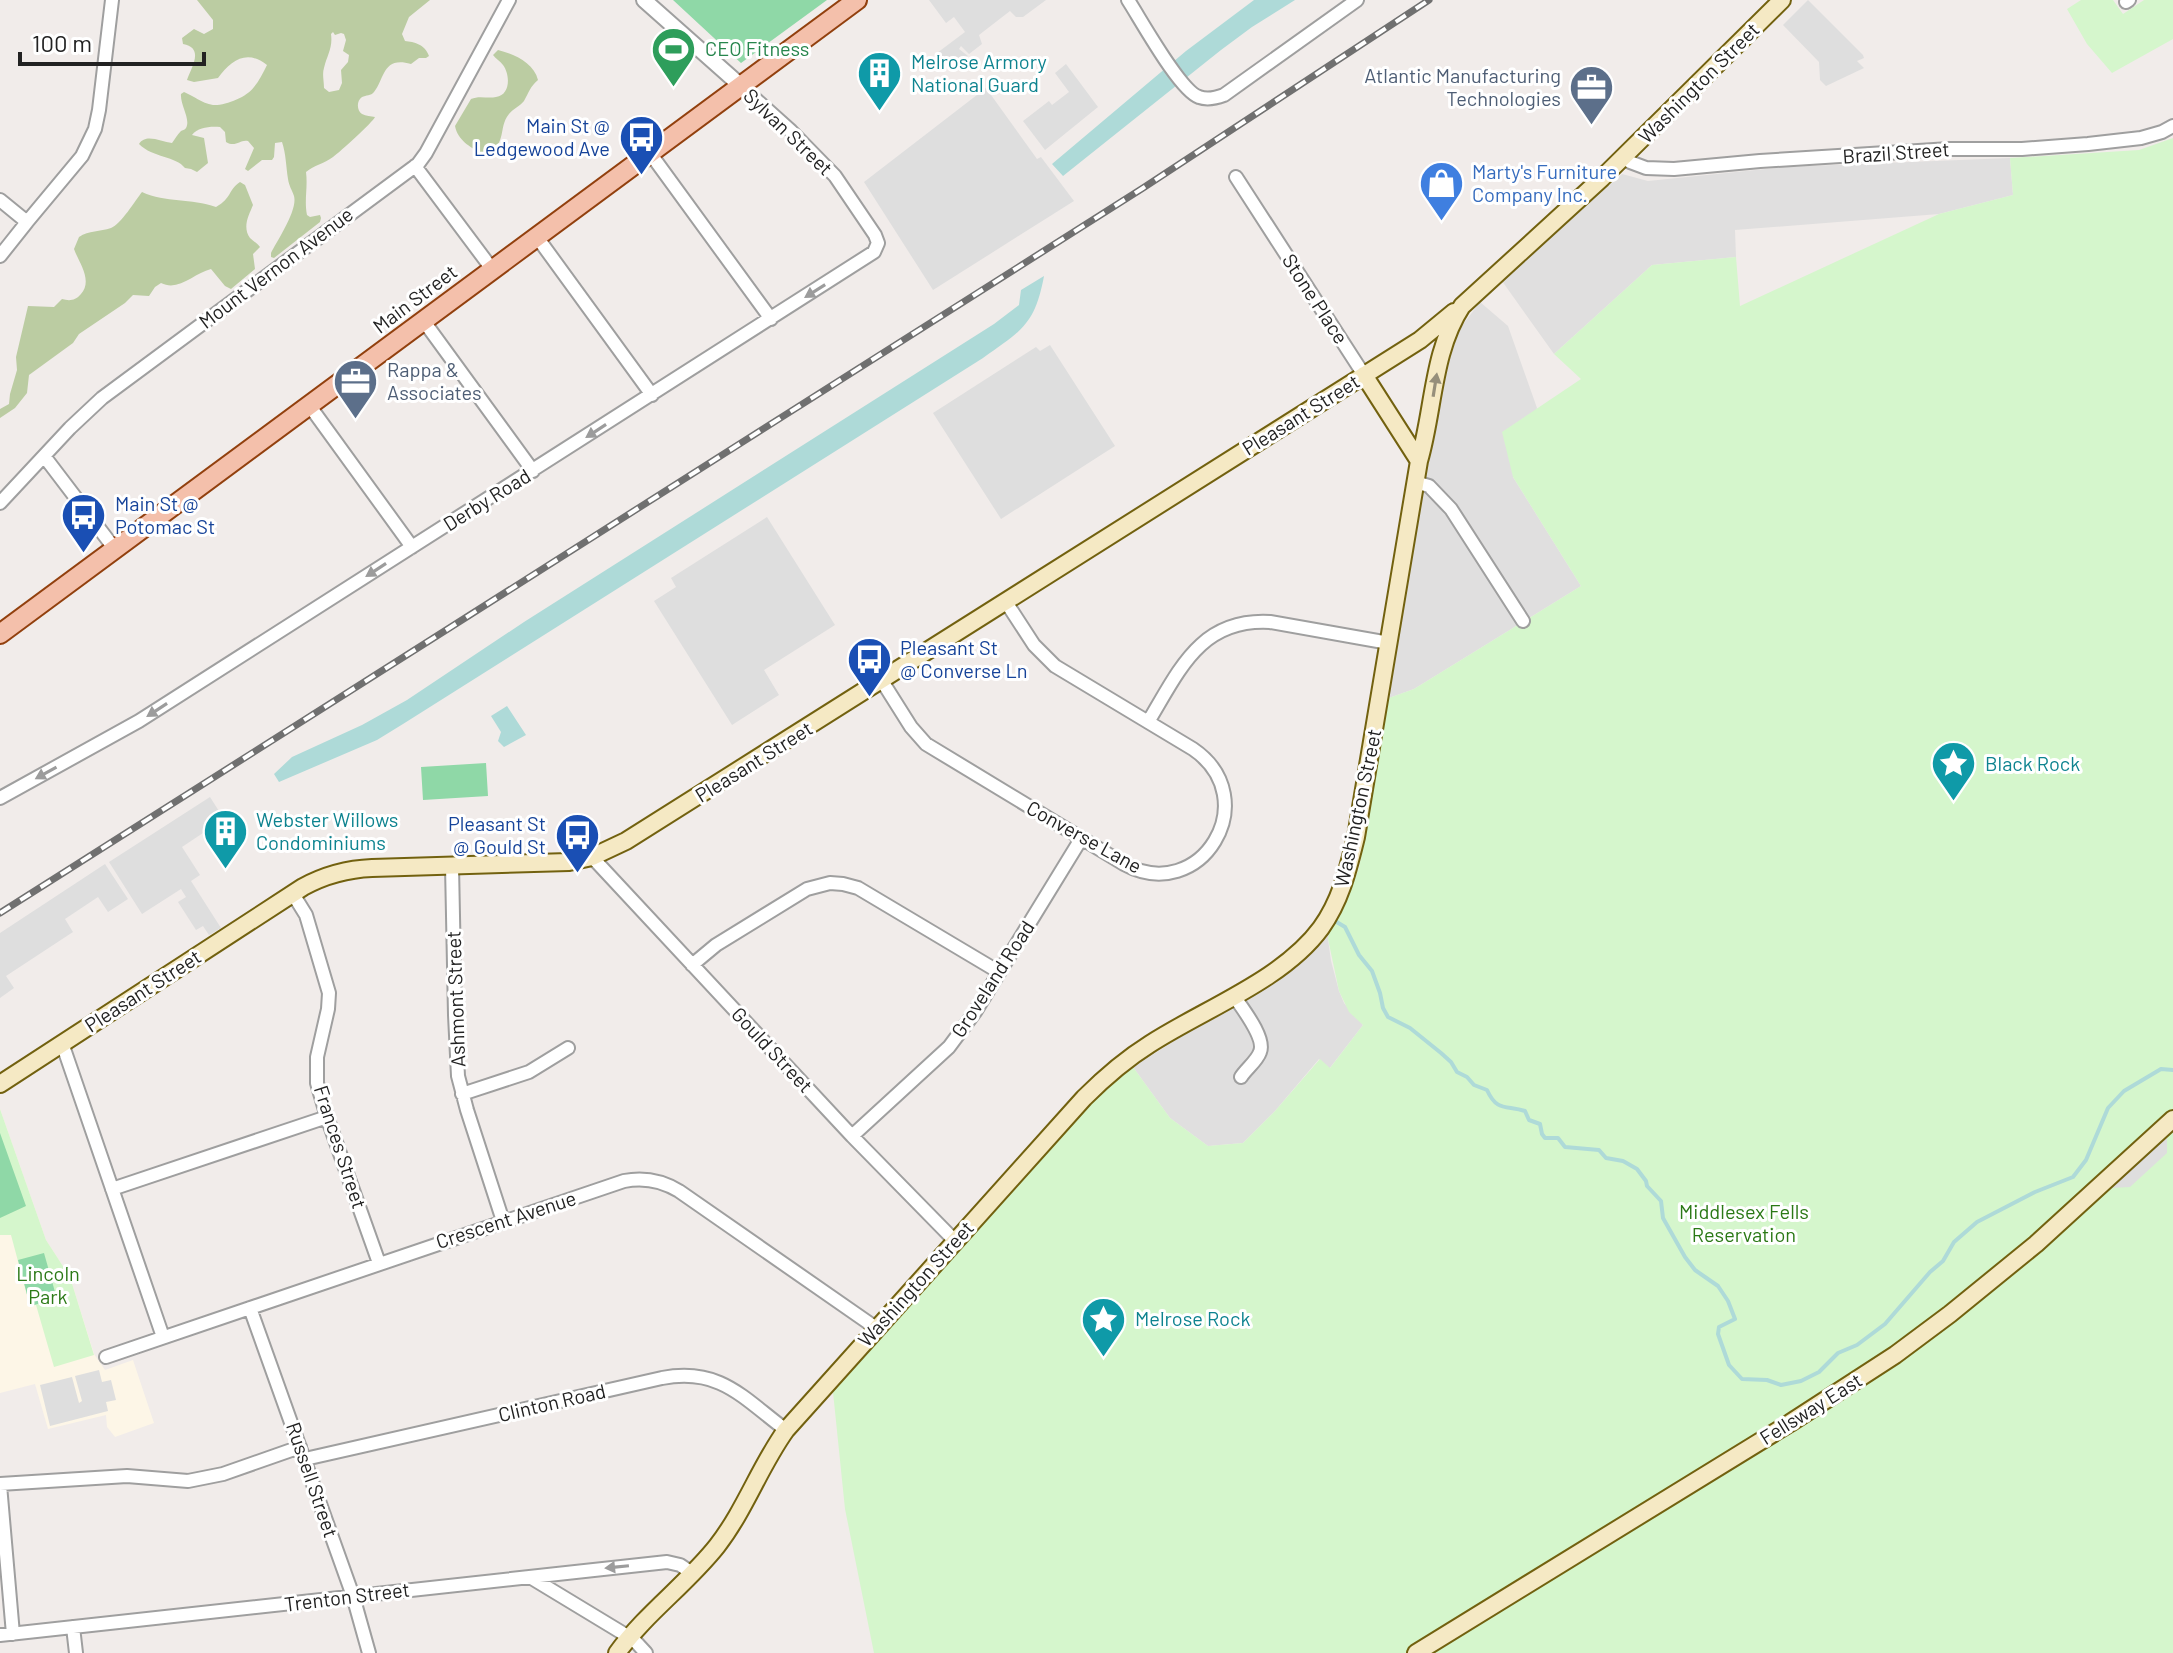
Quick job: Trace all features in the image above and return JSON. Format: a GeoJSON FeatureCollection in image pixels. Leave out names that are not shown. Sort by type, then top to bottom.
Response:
{"type":"FeatureCollection","features":[{"type":"Feature","properties":{"kind":"main road","name":"Main Street"},"geometry":{"type":"LineString","coordinates":[[0,634],[857,0]]}},
{"type":"Feature","properties":{"kind":"main road","name":"Washington Street"},"geometry":{"type":"LineString","coordinates":[[617,1653],[724,1536],[786,1430],[1075,1108],[1114,1070],[1149,1044],[1277,970],[1299,953],[1323,925],[1338,900],[1356,837],[1415,482],[1439,360],[1451,323],[1462,306],[1582,197],[1782,0]]}},
{"type":"Feature","properties":{"kind":"main road","name":"Pleasant Street"},"geometry":{"type":"LineString","coordinates":[[0,1084],[319,879],[347,870],[372,868],[560,863],[592,857],[639,834],[1420,340],[1462,306]]}},
{"type":"Feature","properties":{"kind":"main road","name":"Stone Place"},"geometry":{"type":"LineString","coordinates":[[1364,375],[1419,461]]}},
{"type":"Feature","properties":{"kind":"main road","name":"Fellsway East"},"geometry":{"type":"LineString","coordinates":[[1416,1653],[1749,1449],[1895,1355],[2036,1244],[2173,1119]]}},
{"type":"Feature","properties":{"kind":"street"},"geometry":{"type":"LineString","coordinates":[[0,256],[82,156],[95,129],[112,0]]}},
{"type":"Feature","properties":{"kind":"street","name":"Mount Vernon Avenue"},"geometry":{"type":"LineString","coordinates":[[0,503],[102,398],[415,166],[433,141],[509,0]]}},
{"type":"Feature","properties":{"kind":"street","name":"Sylvan Street"},"geometry":{"type":"LineString","coordinates":[[644,0],[791,131],[835,176],[870,227],[878,246]]}},
{"type":"Feature","properties":{"kind":"street"},"geometry":{"type":"LineString","coordinates":[[1128,0],[1184,86],[1200,98],[1215,98],[1224,95],[1357,0]]}},
{"type":"Feature","properties":{"kind":"street","name":"Brazil Street"},"geometry":{"type":"LineString","coordinates":[[1624,156],[1646,168],[1674,169],[1936,150],[2088,144],[2141,138],[2171,127]]}},
{"type":"Feature","properties":{"kind":"street"},"geometry":{"type":"LineString","coordinates":[[650,153],[771,319]]}},
{"type":"Feature","properties":{"kind":"street"},"geometry":{"type":"LineString","coordinates":[[415,166],[492,269]]}},
{"type":"Feature","properties":{"kind":"street","name":"Stone Place"},"geometry":{"type":"LineString","coordinates":[[1236,177],[1364,375]]}},
{"type":"Feature","properties":{"kind":"street"},"geometry":{"type":"LineString","coordinates":[[0,200],[27,222]]}},
{"type":"Feature","properties":{"kind":"street"},"geometry":{"type":"LineString","coordinates":[[537,237],[652,395]]}},
{"type":"Feature","properties":{"kind":"street","name":"Derby Road"},"geometry":{"type":"LineString","coordinates":[[0,798],[139,721],[771,319],[872,254],[878,246]]}},
{"type":"Feature","properties":{"kind":"street"},"geometry":{"type":"LineString","coordinates":[[423,320],[533,471]]}},
{"type":"Feature","properties":{"kind":"street"},"geometry":{"type":"LineString","coordinates":[[309,405],[412,547]]}},
{"type":"Feature","properties":{"kind":"street"},"geometry":{"type":"LineString","coordinates":[[44,456],[114,548]]}},
{"type":"Feature","properties":{"kind":"street"},"geometry":{"type":"LineString","coordinates":[[1415,482],[1433,489],[1451,509],[1523,621]]}},
{"type":"Feature","properties":{"kind":"street","name":"Converse Lane"},"geometry":{"type":"LineString","coordinates":[[882,681],[911,727],[926,744],[1131,868],[1158,874],[1178,871],[1203,857],[1216,841],[1226,808],[1223,787],[1209,763],[1199,753],[1055,666],[1034,645],[1006,602]]}},
{"type":"Feature","properties":{"kind":"street"},"geometry":{"type":"LineString","coordinates":[[1148,722],[1192,652],[1215,634],[1232,626],[1270,622],[1389,643]]}},
{"type":"Feature","properties":{"kind":"street","name":"Groveland Road"},"geometry":{"type":"LineString","coordinates":[[852,1136],[957,1037],[1081,839]]}},
{"type":"Feature","properties":{"kind":"street","name":"Gould Street"},"geometry":{"type":"LineString","coordinates":[[592,857],[852,1136],[955,1241]]}},
{"type":"Feature","properties":{"kind":"street","name":"Ashmont Street"},"geometry":{"type":"LineString","coordinates":[[452,866],[456,1047],[462,1094],[503,1221]]}},
{"type":"Feature","properties":{"kind":"street"},"geometry":{"type":"LineString","coordinates":[[692,965],[716,945],[801,892],[818,885],[837,883],[858,888],[999,972]]}},
{"type":"Feature","properties":{"kind":"street","name":"Frances Street"},"geometry":{"type":"LineString","coordinates":[[293,894],[306,915],[329,990],[328,1009],[319,1044],[317,1083],[379,1263]]}},
{"type":"Feature","properties":{"kind":"street"},"geometry":{"type":"LineString","coordinates":[[1234,996],[1262,1044],[1260,1053],[1241,1077]]}},
{"type":"Feature","properties":{"kind":"street"},"geometry":{"type":"LineString","coordinates":[[62,1043],[163,1337]]}},
{"type":"Feature","properties":{"kind":"street"},"geometry":{"type":"LineString","coordinates":[[462,1094],[529,1072],[568,1048]]}},
{"type":"Feature","properties":{"kind":"street"},"geometry":{"type":"LineString","coordinates":[[112,1189],[327,1117]]}},
{"type":"Feature","properties":{"kind":"street","name":"Crescent Avenue"},"geometry":{"type":"LineString","coordinates":[[106,1357],[624,1181],[645,1179],[679,1191],[876,1328]]}},
{"type":"Feature","properties":{"kind":"street","name":"Russell Street"},"geometry":{"type":"LineString","coordinates":[[250,1308],[353,1596],[369,1653]]}},
{"type":"Feature","properties":{"kind":"street","name":"Clinton Road"},"geometry":{"type":"LineString","coordinates":[[0,1485],[127,1476],[188,1481],[302,1453],[682,1375],[703,1376],[722,1383],[786,1430]]}},
{"type":"Feature","properties":{"kind":"street"},"geometry":{"type":"LineString","coordinates":[[0,1485],[6,1634]]}},
{"type":"Feature","properties":{"kind":"street","name":"Trenton Street"},"geometry":{"type":"LineString","coordinates":[[6,1634],[667,1562],[680,1565],[692,1573]]}},
{"type":"Feature","properties":{"kind":"street"},"geometry":{"type":"LineString","coordinates":[[530,1577],[637,1642],[646,1653]]}},
{"type":"Feature","properties":{"kind":"street"},"geometry":{"type":"LineString","coordinates":[[73,1627],[76,1653]]}},
{"type":"Feature","properties":{"kind":"shaded area"},"geometry":{"type":"Polygon","coordinates":[[[929,0],[1046,0],[1023,17],[1016,17],[1010,11],[979,35],[982,44],[969,54],[961,46],[959,49],[968,56],[955,66],[944,62],[937,53],[965,32],[954,17],[946,23],[929,0]]]}},
{"type":"Feature","properties":{"kind":"shaded area"},"geometry":{"type":"Polygon","coordinates":[[[1808,0],[1863,55],[1864,58],[1857,61],[1864,68],[1826,86],[1820,80],[1819,62],[1783,25],[1808,0]]]}},
{"type":"Feature","properties":{"kind":"shaded area"},"geometry":{"type":"Polygon","coordinates":[[[1066,64],[1098,107],[1045,150],[1023,121],[1049,101],[1052,105],[1069,92],[1055,73],[1066,64]]]}},
{"type":"Feature","properties":{"kind":"shaded area"},"geometry":{"type":"Polygon","coordinates":[[[986,88],[1037,159],[1041,157],[1074,201],[933,290],[864,182],[986,88]]]}},
{"type":"Feature","properties":{"kind":"shaded area"},"geometry":{"type":"Polygon","coordinates":[[[2010,158],[2013,195],[1939,214],[1735,230],[1736,257],[1652,265],[1554,354],[1502,281],[1622,174],[1648,181],[1784,167],[2010,158]]]}},
{"type":"Feature","properties":{"kind":"shaded area"},"geometry":{"type":"Polygon","coordinates":[[[1480,302],[1508,326],[1537,408],[1513,477],[1581,586],[1414,689],[1386,699],[1416,511],[1455,335],[1480,302]]]}},
{"type":"Feature","properties":{"kind":"shaded area"},"geometry":{"type":"Polygon","coordinates":[[[1050,345],[1115,446],[1001,519],[933,413],[1036,347],[1040,351],[1050,345]]]}},
{"type":"Feature","properties":{"kind":"shaded area"},"geometry":{"type":"Polygon","coordinates":[[[767,517],[835,625],[764,670],[779,695],[732,725],[654,601],[676,587],[671,578],[767,517]]]}},
{"type":"Feature","properties":{"kind":"shaded area"},"geometry":{"type":"Polygon","coordinates":[[[210,797],[224,819],[182,847],[200,875],[191,881],[221,928],[209,935],[203,926],[196,930],[178,902],[186,897],[181,889],[142,914],[109,862],[210,797]]]}},
{"type":"Feature","properties":{"kind":"shaded area"},"geometry":{"type":"Polygon","coordinates":[[[105,864],[128,899],[108,912],[98,897],[65,919],[73,932],[6,976],[14,988],[0,998],[0,933],[105,864]]]}},
{"type":"Feature","properties":{"kind":"shaded area"},"geometry":{"type":"Polygon","coordinates":[[[1330,928],[1331,961],[1339,991],[1344,1003],[1363,1025],[1329,1069],[1319,1059],[1243,1143],[1208,1146],[1170,1118],[1133,1067],[1308,957],[1330,928]]]}},
{"type":"Feature","properties":{"kind":"shaded area"},"geometry":{"type":"Polygon","coordinates":[[[0,1109],[46,1240],[70,1277],[94,1354],[105,1370],[133,1360],[154,1423],[115,1437],[107,1427],[106,1415],[48,1429],[35,1384],[0,1393],[0,1109]]]}},
{"type":"Feature","properties":{"kind":"shaded area"},"geometry":{"type":"Polygon","coordinates":[[[2167,1134],[2167,1153],[2130,1187],[2110,1188],[2167,1134]]]}},
{"type":"Feature","properties":{"kind":"shaded area"},"geometry":{"type":"Polygon","coordinates":[[[99,1370],[102,1382],[111,1380],[116,1400],[106,1402],[108,1411],[50,1426],[40,1385],[72,1377],[79,1403],[82,1401],[75,1376],[99,1370]]]}},
{"type":"Feature","properties":{"kind":"green space"},"geometry":{"type":"Polygon","coordinates":[[[197,0],[430,0],[409,17],[402,34],[405,41],[422,46],[429,56],[411,64],[402,62],[389,66],[374,92],[360,99],[359,111],[375,117],[373,120],[333,157],[306,172],[307,215],[320,215],[320,222],[274,258],[271,253],[290,217],[294,202],[282,142],[275,143],[272,160],[262,160],[248,171],[245,169],[254,148],[248,141],[229,144],[220,127],[201,129],[192,135],[204,138],[208,163],[197,172],[139,144],[146,139],[172,143],[186,129],[187,120],[181,98],[184,92],[209,104],[223,104],[246,94],[259,80],[267,65],[246,57],[228,66],[218,78],[194,82],[187,80],[195,54],[190,46],[183,44],[182,38],[194,29],[204,34],[213,29],[213,20],[197,0]],[[333,32],[331,34],[323,73],[324,88],[329,92],[339,90],[341,70],[348,62],[349,55],[343,51],[344,34],[335,35],[333,32]]]}},
{"type":"Feature","properties":{"kind":"green space"},"geometry":{"type":"Polygon","coordinates":[[[673,0],[827,0],[741,63],[673,0]]]}},
{"type":"Feature","properties":{"kind":"green space"},"geometry":{"type":"Polygon","coordinates":[[[2081,0],[2113,0],[2123,14],[2144,0],[2173,0],[2173,39],[2112,73],[2087,44],[2067,9],[2081,0]]]}},
{"type":"Feature","properties":{"kind":"green space"},"geometry":{"type":"Polygon","coordinates":[[[498,50],[528,64],[538,80],[524,101],[506,119],[496,147],[481,154],[462,139],[455,126],[471,99],[496,97],[507,88],[507,74],[493,55],[498,50]]]}},
{"type":"Feature","properties":{"kind":"green space","name":"Middlesex Fells Reservation"},"geometry":{"type":"Polygon","coordinates":[[[2173,138],[2173,1653],[874,1653],[845,1509],[833,1392],[1098,1096],[1133,1067],[1170,1118],[1208,1146],[1243,1143],[1320,1059],[1330,1068],[1363,1025],[1349,1012],[1339,991],[1328,939],[1330,928],[1348,897],[1359,868],[1386,699],[1414,689],[1581,586],[1513,477],[1502,432],[1581,379],[1554,354],[1652,265],[1736,257],[1740,306],[1939,214],[2013,195],[2010,158],[2139,150],[2173,138]]]}},
{"type":"Feature","properties":{"kind":"green space"},"geometry":{"type":"Polygon","coordinates":[[[240,182],[245,185],[253,205],[246,225],[250,238],[260,247],[253,254],[255,269],[231,289],[211,269],[180,284],[161,283],[149,296],[133,295],[29,375],[27,393],[15,408],[0,418],[0,409],[9,404],[28,306],[54,307],[62,299],[76,298],[84,289],[84,272],[74,249],[79,237],[115,226],[142,192],[216,207],[240,182]]]}},
{"type":"Feature","properties":{"kind":"green space"},"geometry":{"type":"Polygon","coordinates":[[[486,763],[488,796],[423,800],[421,767],[486,763]]]}},
{"type":"Feature","properties":{"kind":"green space","name":"Lincoln Park"},"geometry":{"type":"Polygon","coordinates":[[[0,1109],[46,1240],[70,1277],[94,1355],[54,1367],[36,1305],[30,1306],[11,1235],[0,1235],[0,1109]]]}},
{"type":"Feature","properties":{"kind":"green space"},"geometry":{"type":"Polygon","coordinates":[[[0,1133],[26,1206],[0,1218],[0,1133]]]}},
{"type":"Feature","properties":{"kind":"green space"},"geometry":{"type":"Polygon","coordinates":[[[44,1253],[57,1299],[30,1306],[18,1260],[44,1253]]]}},
{"type":"Feature","properties":{"kind":"water"},"geometry":{"type":"Polygon","coordinates":[[[1254,0],[1295,0],[1221,50],[1063,176],[1052,164],[1186,51],[1254,0]]]}},
{"type":"Feature","properties":{"kind":"water"},"geometry":{"type":"Polygon","coordinates":[[[1044,276],[1031,316],[1017,333],[983,358],[377,740],[279,782],[274,774],[292,757],[362,725],[407,700],[524,622],[994,324],[1019,305],[1021,290],[1044,276]]]}},
{"type":"Feature","properties":{"kind":"water"},"geometry":{"type":"Polygon","coordinates":[[[507,706],[526,735],[504,747],[498,741],[501,732],[491,716],[507,706]]]}},
{"type":"Feature","properties":{"kind":"waterway"},"geometry":{"type":"LineString","coordinates":[[1335,921],[1345,927],[1359,955],[1372,971],[1388,1017],[1410,1028],[1451,1062],[1457,1072],[1474,1085],[1487,1090],[1498,1105],[1525,1111],[1529,1120],[1540,1124],[1545,1138],[1558,1138],[1565,1147],[1599,1150],[1606,1158],[1623,1161],[1637,1169],[1661,1201],[1663,1218],[1685,1257],[1695,1270],[1718,1286],[1728,1301],[1735,1319],[1719,1327],[1718,1334],[1729,1365],[1742,1379],[1767,1380],[1781,1385],[1801,1381],[1819,1372],[1838,1353],[1857,1345],[1885,1324],[1943,1261],[1954,1242],[1977,1222],[2035,1192],[2073,1177],[2086,1160],[2108,1108],[2124,1091],[2161,1069],[2173,1070]]}},
{"type":"Feature","properties":{"kind":"railway"},"geometry":{"type":"LineString","coordinates":[[0,913],[1143,188],[1429,0]]}},
{"type":"Feature","properties":{"kind":"place","name":"CEO Fitness"},"geometry":{"type":"Point","coordinates":[674,88]}},
{"type":"Feature","properties":{"kind":"place","name":"Melrose Armory National Guard"},"geometry":{"type":"Point","coordinates":[880,112]}},
{"type":"Feature","properties":{"kind":"place","name":"Atlantic Manufacturing Technologies"},"geometry":{"type":"Point","coordinates":[1592,127]}},
{"type":"Feature","properties":{"kind":"place","name":"Main St @ Ledgewood Ave"},"geometry":{"type":"Point","coordinates":[641,177]}},
{"type":"Feature","properties":{"kind":"place","name":"Marty's Furniture Company Inc."},"geometry":{"type":"Point","coordinates":[1441,222]}},
{"type":"Feature","properties":{"kind":"place","name":"Rappa & Associates"},"geometry":{"type":"Point","coordinates":[356,421]}},
{"type":"Feature","properties":{"kind":"place","name":"Main St @ Potomac St"},"geometry":{"type":"Point","coordinates":[84,554]}},
{"type":"Feature","properties":{"kind":"place","name":"Pleasant St @ Converse Ln"},"geometry":{"type":"Point","coordinates":[869,699]}},
{"type":"Feature","properties":{"kind":"place","name":"Black Rock"},"geometry":{"type":"Point","coordinates":[1954,803]}},
{"type":"Feature","properties":{"kind":"place","name":"Webster Willows Condominiums"},"geometry":{"type":"Point","coordinates":[225,871]}},
{"type":"Feature","properties":{"kind":"place","name":"Pleasant St @ Gould St"},"geometry":{"type":"Point","coordinates":[577,874]}},
{"type":"Feature","properties":{"kind":"place","name":"Melrose Rock"},"geometry":{"type":"Point","coordinates":[1104,1358]}}]}
